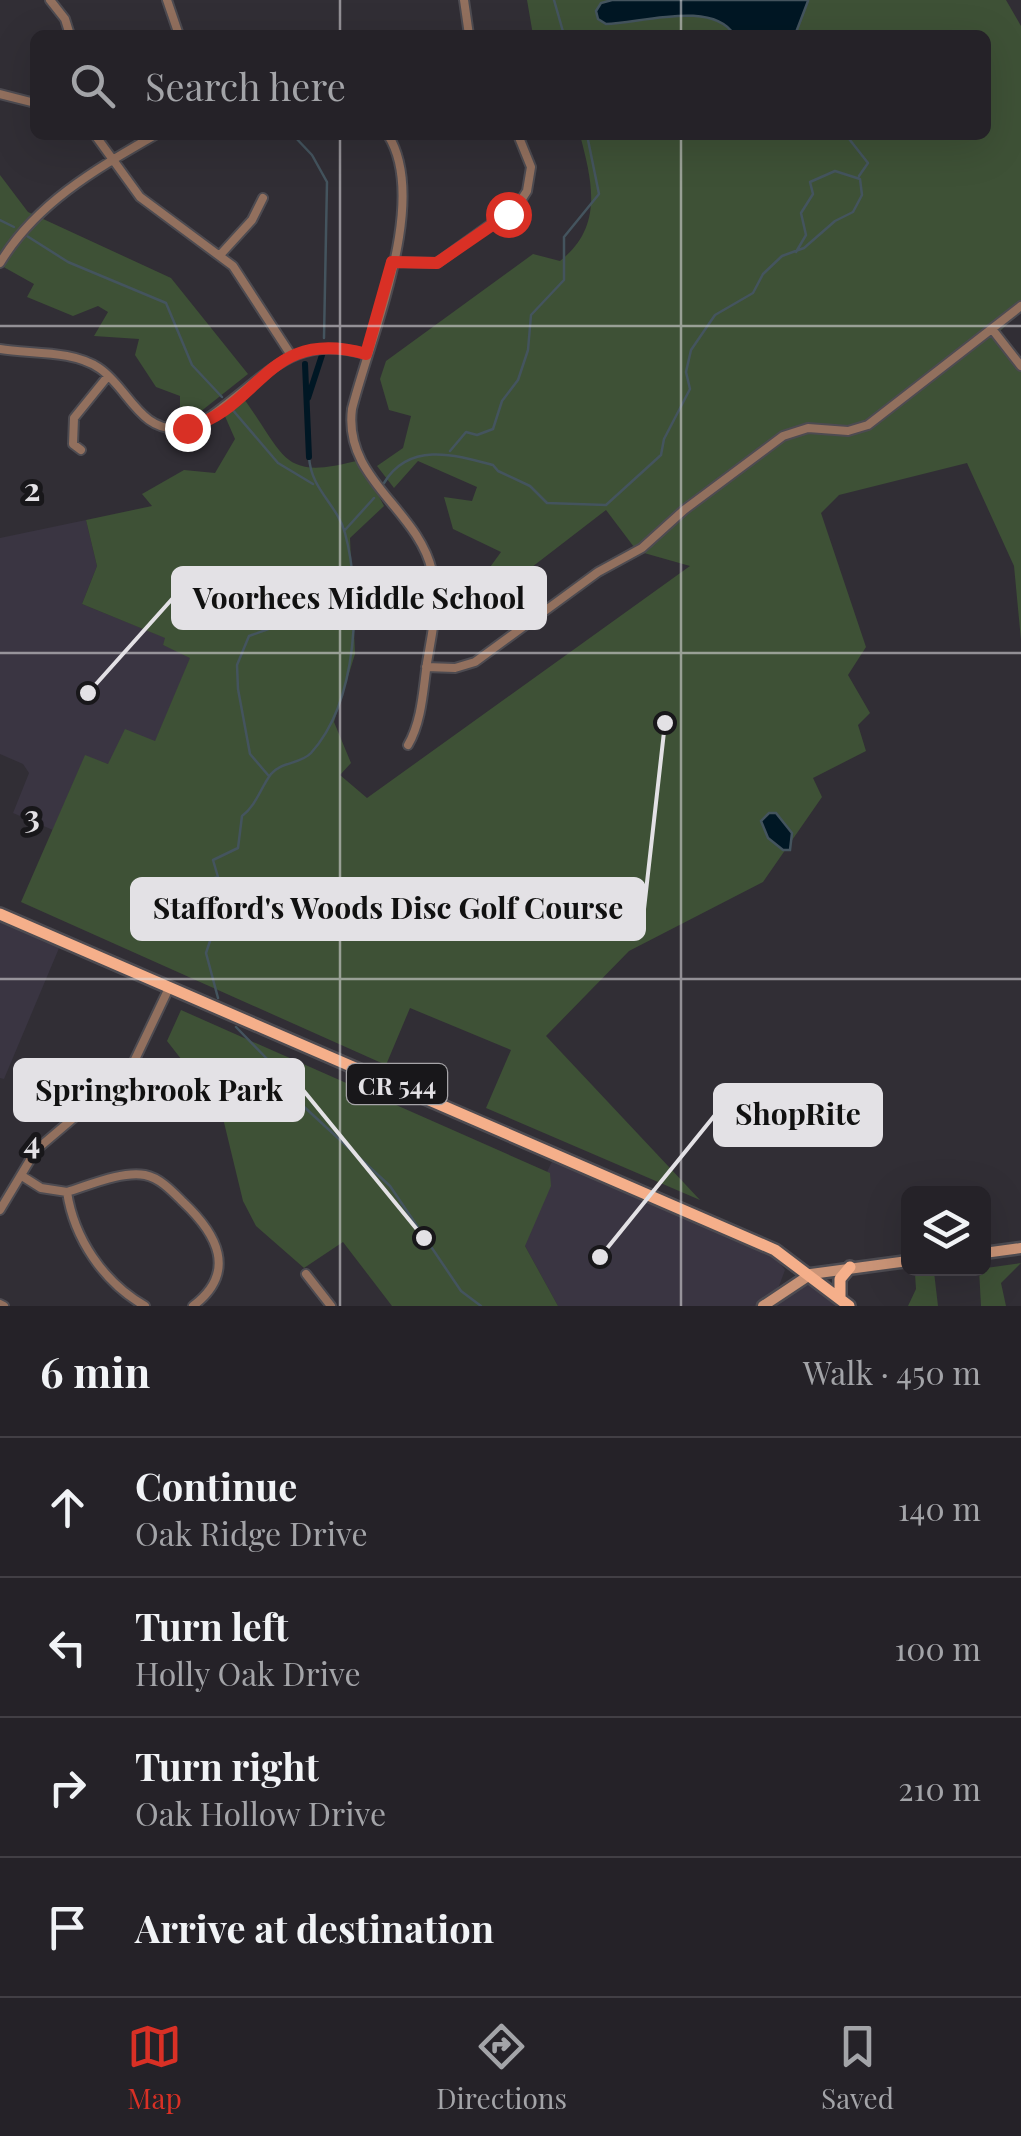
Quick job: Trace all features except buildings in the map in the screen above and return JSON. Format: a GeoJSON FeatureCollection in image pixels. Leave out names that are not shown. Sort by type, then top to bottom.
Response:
{"type":"FeatureCollection","features":[{"type":"Feature","properties":{"kind":"main road","name":"CR 544"},"geometry":{"type":"LineString","coordinates":[[0,914],[775,1250],[844,1302]]}},
{"type":"Feature","properties":{"kind":"main road"},"geometry":{"type":"LineString","coordinates":[[991,1251],[1021,1248]]}},
{"type":"Feature","properties":{"kind":"main road"},"geometry":{"type":"LineString","coordinates":[[763,1306],[811,1274],[901,1262]]}},
{"type":"Feature","properties":{"kind":"main road"},"geometry":{"type":"LineString","coordinates":[[844,1302],[840,1279],[850,1268]]}},
{"type":"Feature","properties":{"kind":"street"},"geometry":{"type":"LineString","coordinates":[[50,0],[61,12],[68,30]]}},
{"type":"Feature","properties":{"kind":"street"},"geometry":{"type":"LineString","coordinates":[[166,0],[177,30]]}},
{"type":"Feature","properties":{"kind":"street"},"geometry":{"type":"LineString","coordinates":[[464,0],[468,30]]}},
{"type":"Feature","properties":{"kind":"street"},"geometry":{"type":"LineString","coordinates":[[0,94],[30,101]]}},
{"type":"Feature","properties":{"kind":"street"},"geometry":{"type":"LineString","coordinates":[[98,140],[140,197],[221,254],[243,279],[291,356]]}},
{"type":"Feature","properties":{"kind":"street"},"geometry":{"type":"LineString","coordinates":[[0,264],[48,206],[111,160],[146,140]]}},
{"type":"Feature","properties":{"kind":"street"},"geometry":{"type":"LineString","coordinates":[[390,140],[399,162],[404,200],[392,262],[352,408],[352,439],[370,478],[423,548],[432,568],[437,598],[418,719],[408,745]]}},
{"type":"Feature","properties":{"kind":"street"},"geometry":{"type":"LineString","coordinates":[[392,262],[437,263],[518,204],[527,190],[531,167],[520,140]]}},
{"type":"Feature","properties":{"kind":"street"},"geometry":{"type":"LineString","coordinates":[[221,254],[252,220],[262,198]]}},
{"type":"Feature","properties":{"kind":"street"},"geometry":{"type":"LineString","coordinates":[[426,667],[454,668],[474,662],[598,572],[642,548],[684,510],[784,436],[808,428],[848,431],[868,425],[1021,306]]}},
{"type":"Feature","properties":{"kind":"street"},"geometry":{"type":"LineString","coordinates":[[992,329],[1021,366]]}},
{"type":"Feature","properties":{"kind":"street"},"geometry":{"type":"LineString","coordinates":[[0,349],[78,360],[108,376],[142,415],[160,428],[176,429],[208,419],[291,356],[325,346],[366,354]]}},
{"type":"Feature","properties":{"kind":"street"},"geometry":{"type":"LineString","coordinates":[[82,450],[74,444],[74,418],[108,376]]}},
{"type":"Feature","properties":{"kind":"street"},"geometry":{"type":"LineString","coordinates":[[0,1210],[36,1150],[130,1070],[169,988]]}},
{"type":"Feature","properties":{"kind":"street"},"geometry":{"type":"LineString","coordinates":[[22,1176],[53,1192],[67,1192],[132,1174],[146,1175],[165,1184],[209,1228],[220,1253],[213,1286],[193,1306]]}},
{"type":"Feature","properties":{"kind":"street"},"geometry":{"type":"LineString","coordinates":[[67,1192],[72,1224],[81,1242],[145,1306]]}},
{"type":"Feature","properties":{"kind":"street"},"geometry":{"type":"LineString","coordinates":[[306,1274],[331,1306]]}},
{"type":"Feature","properties":{"kind":"shaded area"},"geometry":{"type":"Polygon","coordinates":[[[86,520],[97,566],[82,604],[166,638],[163,645],[191,657],[155,742],[108,764],[85,756],[53,830],[13,813],[29,773],[23,764],[0,754],[0,538],[86,520]]]}},
{"type":"Feature","properties":{"kind":"shaded area"},"geometry":{"type":"Polygon","coordinates":[[[0,914],[62,941],[4,1079],[0,1078],[0,914]]]}},
{"type":"Feature","properties":{"kind":"shaded area"},"geometry":{"type":"Polygon","coordinates":[[[556,1153],[768,1247],[785,1270],[776,1294],[811,1274],[849,1306],[558,1306],[525,1246],[514,1242],[556,1153]]]}},
{"type":"Feature","properties":{"kind":"green space"},"geometry":{"type":"Polygon","coordinates":[[[527,0],[1006,0],[1021,26],[1021,311],[996,335],[1021,369],[1021,640],[1014,566],[967,463],[839,495],[821,513],[866,647],[848,675],[870,713],[858,725],[866,751],[813,778],[822,797],[763,882],[629,951],[546,1036],[700,1200],[486,1108],[511,1050],[410,1008],[386,1065],[21,902],[85,755],[108,764],[125,729],[155,741],[190,658],[163,645],[165,638],[82,604],[97,566],[86,520],[152,506],[142,494],[184,470],[215,473],[235,439],[224,414],[244,399],[288,460],[315,468],[360,460],[384,506],[350,538],[355,654],[334,722],[351,763],[340,775],[367,798],[690,566],[637,551],[606,510],[488,601],[434,627],[435,595],[480,581],[501,552],[453,529],[444,497],[472,501],[477,487],[418,461],[394,488],[377,466],[403,448],[411,416],[389,410],[380,379],[386,361],[533,254],[560,261],[583,234],[589,219],[591,187],[581,140],[991,140],[991,30],[532,30],[527,0]]]}},
{"type":"Feature","properties":{"kind":"green space"},"geometry":{"type":"Polygon","coordinates":[[[0,175],[28,212],[171,278],[248,374],[195,416],[180,415],[180,396],[156,387],[135,355],[139,339],[94,336],[108,312],[98,306],[73,316],[27,297],[34,284],[0,265],[0,175]]]}},
{"type":"Feature","properties":{"kind":"green space"},"geometry":{"type":"Polygon","coordinates":[[[181,1010],[550,1173],[551,1186],[525,1246],[558,1306],[392,1306],[343,1242],[304,1268],[256,1226],[243,1201],[221,1110],[167,1041],[181,1010]]]}},
{"type":"Feature","properties":{"kind":"green space"},"geometry":{"type":"Polygon","coordinates":[[[1021,1263],[1001,1283],[1006,1306],[981,1306],[979,1276],[991,1276],[991,1267],[1021,1263]]]}},
{"type":"Feature","properties":{"kind":"green space"},"geometry":{"type":"Polygon","coordinates":[[[915,1276],[934,1276],[938,1306],[908,1306],[916,1289],[915,1276]]]}},
{"type":"Feature","properties":{"kind":"water"},"geometry":{"type":"Polygon","coordinates":[[[808,0],[797,30],[729,30],[710,18],[694,16],[606,24],[598,19],[596,11],[601,3],[808,0]]]}},
{"type":"Feature","properties":{"kind":"water"},"geometry":{"type":"Polygon","coordinates":[[[769,813],[776,813],[792,833],[790,850],[783,850],[768,838],[761,821],[769,813]]]}},
{"type":"Feature","properties":{"kind":"waterway"},"geometry":{"type":"LineString","coordinates":[[554,0],[563,30]]}},
{"type":"Feature","properties":{"kind":"waterway"},"geometry":{"type":"LineString","coordinates":[[298,140],[312,155],[327,182],[324,338]]}},
{"type":"Feature","properties":{"kind":"waterway"},"geometry":{"type":"LineString","coordinates":[[450,451],[466,432],[477,435],[493,429],[502,401],[518,380],[528,350],[531,315],[564,280],[564,237],[599,194],[588,140]]}},
{"type":"Feature","properties":{"kind":"waterway"},"geometry":{"type":"LineString","coordinates":[[850,140],[868,163],[859,176]]}},
{"type":"Feature","properties":{"kind":"waterway"},"geometry":{"type":"LineString","coordinates":[[384,483],[406,461],[434,454],[449,455],[493,465],[530,486],[547,503],[606,505],[661,455],[664,439],[690,389],[686,372],[691,350],[715,315],[753,293],[763,274],[782,256],[804,248],[835,221],[853,212],[862,195],[860,179],[835,171],[810,182],[813,194],[801,213],[806,235],[796,252]]}},
{"type":"Feature","properties":{"kind":"waterway"},"geometry":{"type":"LineString","coordinates":[[0,220],[14,227]]}},
{"type":"Feature","properties":{"kind":"waterway"},"geometry":{"type":"LineString","coordinates":[[27,236],[68,262],[166,303],[192,365],[222,397]]}},
{"type":"Feature","properties":{"kind":"waterway"},"geometry":{"type":"LineString","coordinates":[[308,398],[323,352]]}},
{"type":"Feature","properties":{"kind":"waterway"},"geometry":{"type":"LineString","coordinates":[[305,364],[309,457]]}},
{"type":"Feature","properties":{"kind":"waterway"},"geometry":{"type":"LineString","coordinates":[[231,408],[278,463],[313,484]]}},
{"type":"Feature","properties":{"kind":"waterway"},"geometry":{"type":"LineString","coordinates":[[218,998],[206,953],[213,932],[191,895],[201,882],[218,877],[213,860],[238,848],[242,816],[271,774],[307,757],[327,731],[347,677],[354,617],[350,558],[341,523],[314,479],[309,457]]}},
{"type":"Feature","properties":{"kind":"waterway"},"geometry":{"type":"LineString","coordinates":[[345,530],[374,498]]}},
{"type":"Feature","properties":{"kind":"waterway"},"geometry":{"type":"LineString","coordinates":[[268,775],[250,754],[238,689],[237,665],[249,636],[288,622],[302,625],[323,597],[345,594],[354,587]]}},
{"type":"Feature","properties":{"kind":"waterway"},"geometry":{"type":"LineString","coordinates":[[236,1027],[274,1066],[288,1092],[390,1186],[461,1291],[481,1306]]}},
{"type":"Feature","properties":{"kind":"place","name":"Voorhees Middle School"},"geometry":{"type":"Point","coordinates":[88,693]}},
{"type":"Feature","properties":{"kind":"place","name":"Stafford's Woods Disc Golf Course"},"geometry":{"type":"Point","coordinates":[665,723]}},
{"type":"Feature","properties":{"kind":"place","name":"Springbrook Park"},"geometry":{"type":"Point","coordinates":[424,1238]}},
{"type":"Feature","properties":{"kind":"place","name":"ShopRite"},"geometry":{"type":"Point","coordinates":[600,1257]}},
{"type":"Feature","properties":{"kind":"route"},"geometry":{"type":"LineString","coordinates":[[187,428],[208,419],[297,352],[339,346],[366,354],[392,262],[437,263],[508,214]]}}]}
